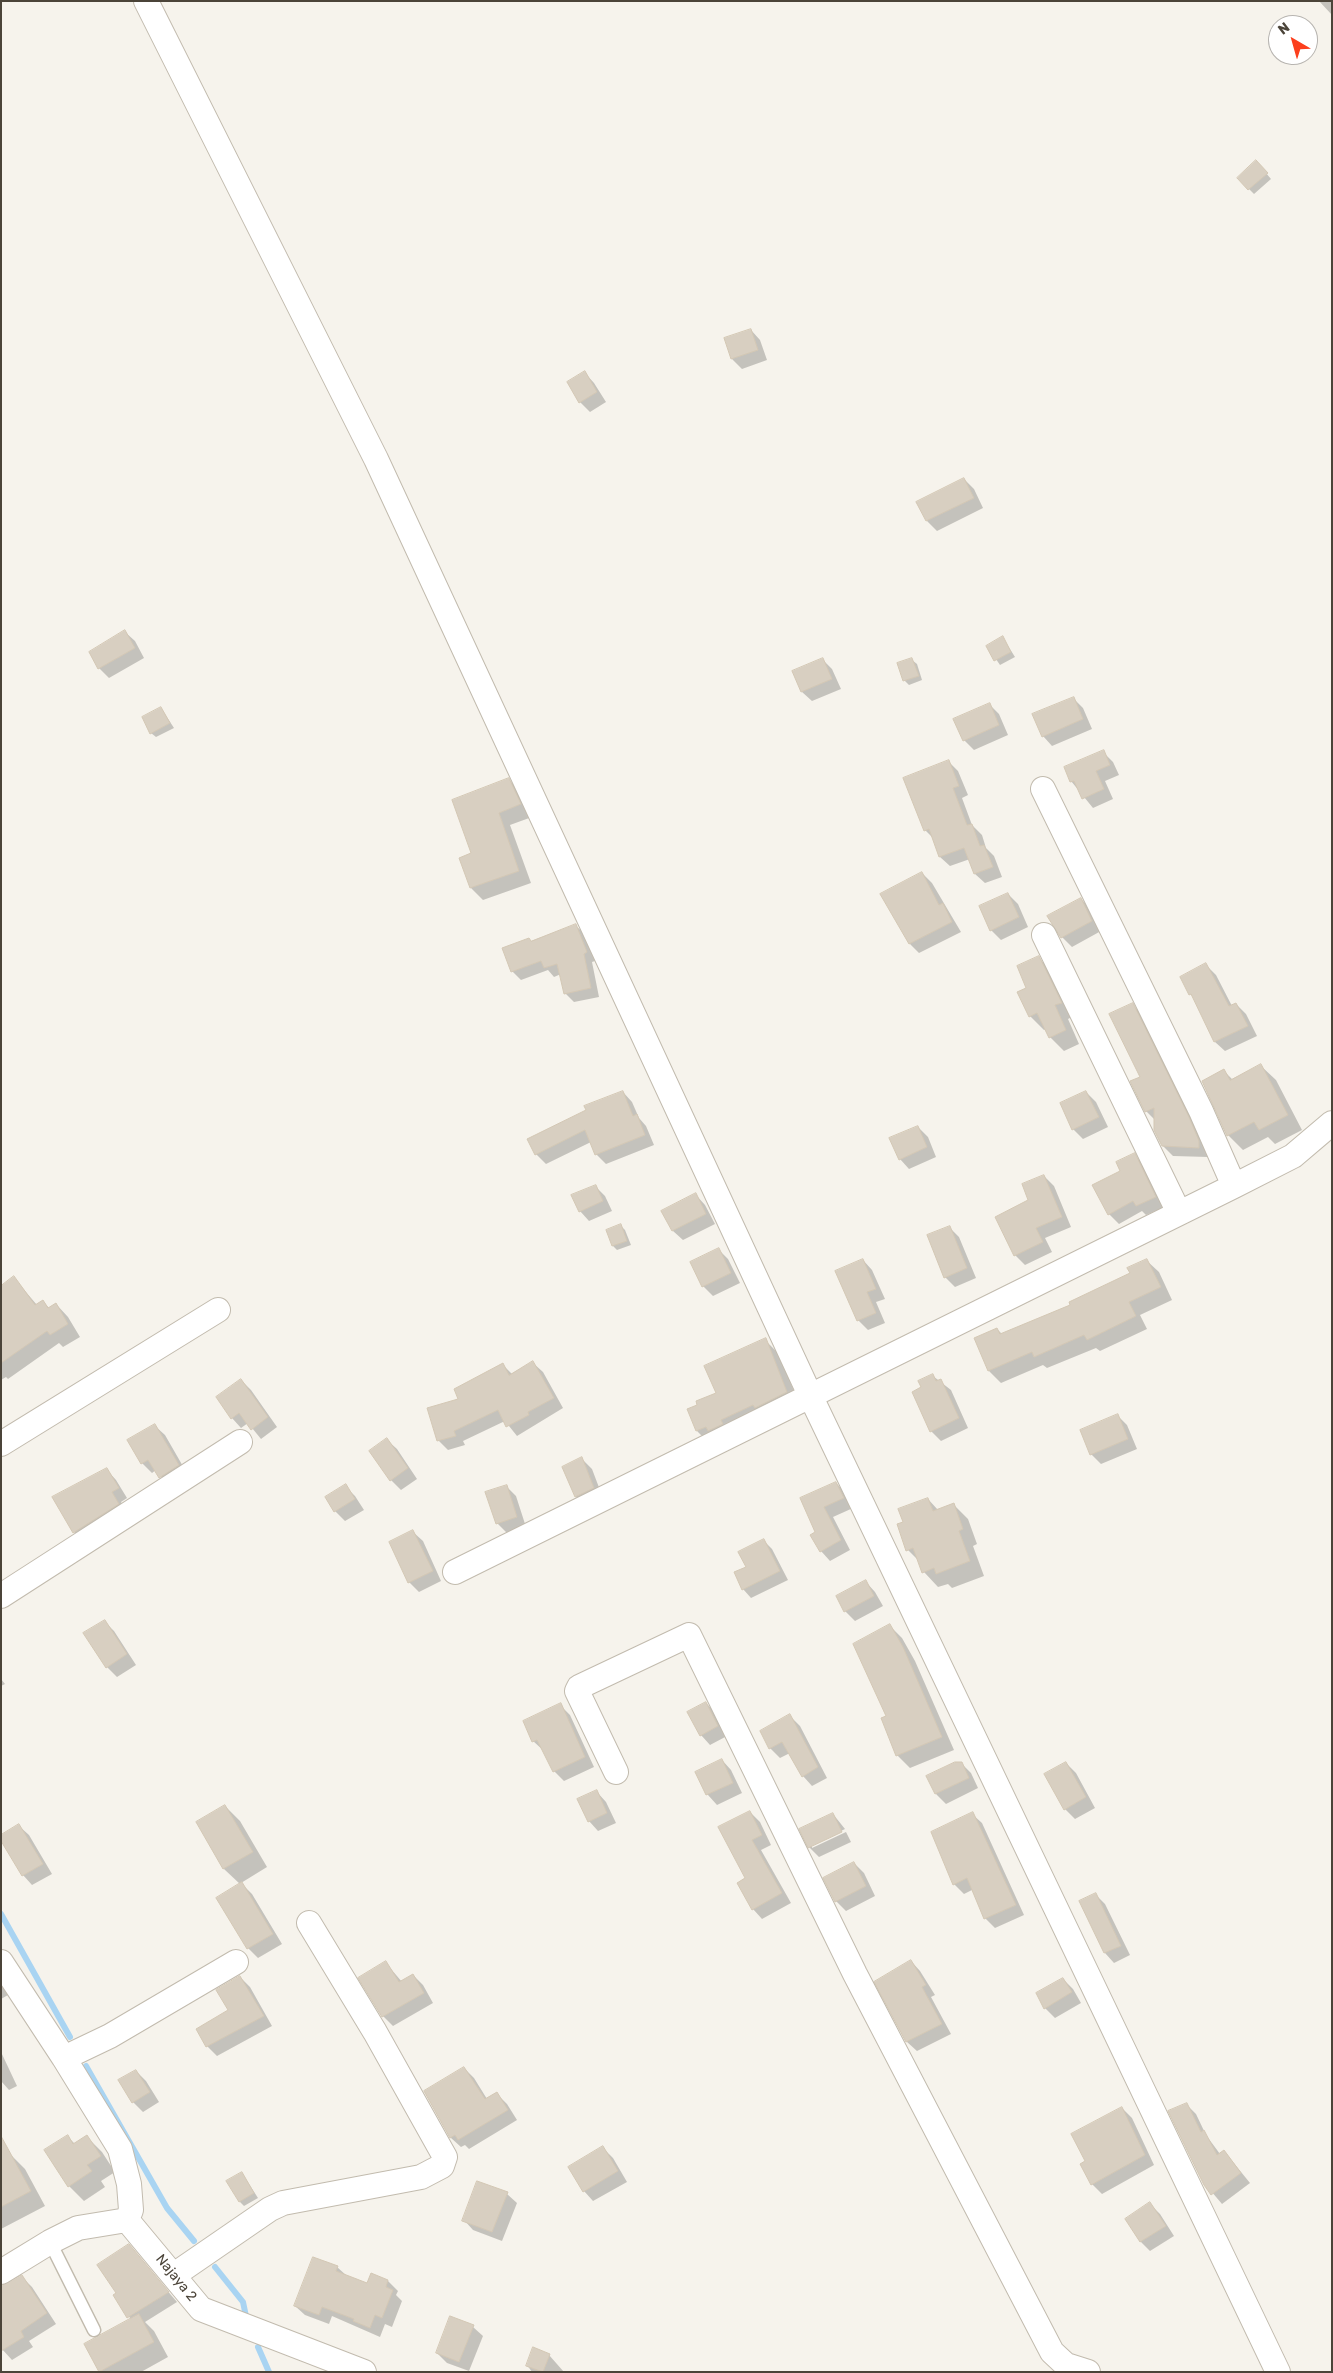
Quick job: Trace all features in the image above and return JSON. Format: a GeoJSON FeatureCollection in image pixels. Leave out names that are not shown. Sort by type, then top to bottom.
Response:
{"type":"FeatureCollection","features":[{"type":"Feature","properties":{"kind":"street"},"geometry":{"type":"LineString","coordinates":[[146,1],[376,459],[810,1395],[1276,2371]]}},
{"type":"Feature","properties":{"kind":"street"},"geometry":{"type":"LineString","coordinates":[[1043,789],[1201,1111],[1234,1186]]}},
{"type":"Feature","properties":{"kind":"street"},"geometry":{"type":"LineString","coordinates":[[1044,934],[1179,1213]]}},
{"type":"Feature","properties":{"kind":"street"},"geometry":{"type":"LineString","coordinates":[[456,1572],[1293,1156],[1332,1123]]}},
{"type":"Feature","properties":{"kind":"street"},"geometry":{"type":"LineString","coordinates":[[1,1444],[218,1310]]}},
{"type":"Feature","properties":{"kind":"street"},"geometry":{"type":"LineString","coordinates":[[1,1596],[240,1442]]}},
{"type":"Feature","properties":{"kind":"street"},"geometry":{"type":"LineString","coordinates":[[616,1772],[578,1691],[579,1687],[689,1635],[854,1974],[1052,2352],[1066,2365],[1088,2372]]}},
{"type":"Feature","properties":{"kind":"street"},"geometry":{"type":"LineString","coordinates":[[174,2275],[270,2209],[284,2203],[421,2177],[442,2166],[445,2157],[375,2032],[309,1923]]}},
{"type":"Feature","properties":{"kind":"street"},"geometry":{"type":"LineString","coordinates":[[1,1962],[64,2058],[120,2149],[129,2184],[131,2210],[127,2220],[78,2228],[50,2242],[1,2272]]}},
{"type":"Feature","properties":{"kind":"street"},"geometry":{"type":"LineString","coordinates":[[64,2058],[110,2036],[236,1962]]}},
{"type":"Feature","properties":{"kind":"street","name":"Najaya 2"},"geometry":{"type":"LineString","coordinates":[[127,2220],[201,2310],[364,2372]]}},
{"type":"Feature","properties":{"kind":"lane"},"geometry":{"type":"LineString","coordinates":[[50,2242],[94,2330]]}},
{"type":"Feature","properties":{"kind":"building"},"geometry":{"type":"Polygon","coordinates":[[[1256,160],[1268,173],[1248,190],[1237,178],[1256,160]]]}},
{"type":"Feature","properties":{"kind":"building"},"geometry":{"type":"Polygon","coordinates":[[[751,329],[758,350],[731,359],[724,338],[751,329]]]}},
{"type":"Feature","properties":{"kind":"building"},"geometry":{"type":"Polygon","coordinates":[[[585,371],[597,392],[579,403],[567,382],[585,371]]]}},
{"type":"Feature","properties":{"kind":"building"},"geometry":{"type":"Polygon","coordinates":[[[964,478],[974,498],[926,521],[916,502],[964,478]]]}},
{"type":"Feature","properties":{"kind":"building"},"geometry":{"type":"Polygon","coordinates":[[[125,630],[135,648],[98,669],[89,652],[125,630]]]}},
{"type":"Feature","properties":{"kind":"building"},"geometry":{"type":"Polygon","coordinates":[[[1003,636],[1011,652],[994,661],[986,646],[1003,636]]]}},
{"type":"Feature","properties":{"kind":"building"},"geometry":{"type":"Polygon","coordinates":[[[823,658],[832,679],[801,692],[792,671],[823,658]]]}},
{"type":"Feature","properties":{"kind":"building"},"geometry":{"type":"Polygon","coordinates":[[[912,658],[919,676],[903,681],[897,663],[912,658]]]}},
{"type":"Feature","properties":{"kind":"building"},"geometry":{"type":"Polygon","coordinates":[[[1074,697],[1083,719],[1042,737],[1032,714],[1074,697]]]}},
{"type":"Feature","properties":{"kind":"building"},"geometry":{"type":"Polygon","coordinates":[[[990,703],[999,725],[963,741],[953,719],[990,703]]]}},
{"type":"Feature","properties":{"kind":"building"},"geometry":{"type":"Polygon","coordinates":[[[161,707],[170,723],[150,734],[142,717],[161,707]]]}},
{"type":"Feature","properties":{"kind":"building"},"geometry":{"type":"Polygon","coordinates":[[[1104,750],[1110,765],[1096,771],[1104,789],[1082,799],[1074,781],[1070,782],[1064,767],[1104,750]]]}},
{"type":"Feature","properties":{"kind":"building"},"geometry":{"type":"Polygon","coordinates":[[[949,760],[959,786],[953,788],[967,825],[972,824],[980,846],[984,845],[993,867],[974,874],[964,848],[939,857],[929,829],[924,831],[903,778],[949,760]]]}},
{"type":"Feature","properties":{"kind":"building"},"geometry":{"type":"Polygon","coordinates":[[[509,778],[521,804],[499,813],[519,871],[470,888],[459,858],[471,853],[452,800],[509,778]]]}},
{"type":"Feature","properties":{"kind":"building"},"geometry":{"type":"Polygon","coordinates":[[[922,872],[939,905],[943,903],[952,922],[909,944],[880,894],[922,872]]]}},
{"type":"Feature","properties":{"kind":"building"},"geometry":{"type":"Polygon","coordinates":[[[1008,893],[1019,917],[990,931],[979,906],[1008,893]]]}},
{"type":"Feature","properties":{"kind":"building"},"geometry":{"type":"Polygon","coordinates":[[[1081,898],[1092,921],[1061,938],[1047,916],[1081,898]]]}},
{"type":"Feature","properties":{"kind":"building"},"geometry":{"type":"Polygon","coordinates":[[[576,924],[587,952],[584,954],[591,988],[564,994],[557,964],[544,968],[541,961],[511,972],[502,948],[529,938],[531,941],[576,924]]]}},
{"type":"Feature","properties":{"kind":"building"},"geometry":{"type":"Polygon","coordinates":[[[1039,956],[1062,1003],[1055,1005],[1066,1030],[1049,1038],[1037,1013],[1029,1017],[1017,992],[1026,988],[1017,966],[1039,956]]]}},
{"type":"Feature","properties":{"kind":"building"},"geometry":{"type":"Polygon","coordinates":[[[1206,963],[1229,1006],[1236,1003],[1248,1026],[1214,1042],[1191,994],[1189,995],[1180,977],[1206,963]]]}},
{"type":"Feature","properties":{"kind":"building"},"geometry":{"type":"Polygon","coordinates":[[[1133,1003],[1189,1117],[1199,1141],[1199,1148],[1162,1146],[1154,1130],[1154,1108],[1145,1112],[1130,1081],[1140,1077],[1109,1014],[1133,1003]]]}},
{"type":"Feature","properties":{"kind":"building"},"geometry":{"type":"Polygon","coordinates":[[[1261,1064],[1288,1115],[1259,1130],[1254,1122],[1227,1136],[1202,1081],[1224,1069],[1230,1080],[1261,1064]]]}},
{"type":"Feature","properties":{"kind":"building"},"geometry":{"type":"Polygon","coordinates":[[[623,1091],[633,1116],[637,1114],[645,1135],[595,1155],[585,1130],[535,1155],[527,1139],[586,1110],[584,1106],[623,1091]]]}},
{"type":"Feature","properties":{"kind":"building"},"geometry":{"type":"Polygon","coordinates":[[[1086,1091],[1099,1117],[1072,1130],[1060,1103],[1086,1091]]]}},
{"type":"Feature","properties":{"kind":"building"},"geometry":{"type":"Polygon","coordinates":[[[918,1126],[927,1147],[899,1160],[889,1138],[918,1126]]]}},
{"type":"Feature","properties":{"kind":"building"},"geometry":{"type":"Polygon","coordinates":[[[1135,1153],[1156,1197],[1136,1206],[1133,1201],[1108,1215],[1092,1185],[1120,1171],[1116,1162],[1135,1153]]]}},
{"type":"Feature","properties":{"kind":"building"},"geometry":{"type":"Polygon","coordinates":[[[1044,1175],[1062,1217],[1036,1228],[1043,1242],[1014,1256],[995,1217],[1028,1200],[1022,1184],[1044,1175]]]}},
{"type":"Feature","properties":{"kind":"building"},"geometry":{"type":"Polygon","coordinates":[[[596,1185],[603,1201],[579,1212],[571,1195],[596,1185]]]}},
{"type":"Feature","properties":{"kind":"building"},"geometry":{"type":"Polygon","coordinates":[[[696,1193],[706,1214],[672,1231],[661,1211],[696,1193]]]}},
{"type":"Feature","properties":{"kind":"building"},"geometry":{"type":"Polygon","coordinates":[[[621,1224],[627,1241],[612,1246],[606,1230],[621,1224]]]}},
{"type":"Feature","properties":{"kind":"building"},"geometry":{"type":"Polygon","coordinates":[[[950,1226],[967,1268],[944,1278],[927,1235],[950,1226]]]}},
{"type":"Feature","properties":{"kind":"building"},"geometry":{"type":"Polygon","coordinates":[[[719,1248],[731,1273],[702,1287],[690,1262],[719,1248]]]}},
{"type":"Feature","properties":{"kind":"building"},"geometry":{"type":"Polygon","coordinates":[[[863,1259],[876,1289],[867,1292],[876,1313],[857,1321],[835,1271],[863,1259]]]}},
{"type":"Feature","properties":{"kind":"building"},"geometry":{"type":"Polygon","coordinates":[[[1147,1259],[1161,1287],[1129,1302],[1136,1316],[1087,1340],[1084,1335],[1034,1357],[1032,1352],[988,1371],[974,1338],[997,1328],[1000,1334],[1070,1305],[1069,1302],[1130,1273],[1127,1268],[1147,1259]]]}},
{"type":"Feature","properties":{"kind":"building"},"geometry":{"type":"Polygon","coordinates":[[[14,1276],[35,1305],[43,1300],[48,1308],[56,1303],[68,1324],[50,1335],[47,1331],[1,1363],[1,1286],[14,1276]]]}},
{"type":"Feature","properties":{"kind":"building"},"geometry":{"type":"Polygon","coordinates":[[[766,1338],[787,1392],[755,1408],[753,1405],[721,1420],[723,1424],[708,1431],[706,1427],[696,1431],[687,1409],[697,1405],[696,1401],[716,1393],[704,1366],[766,1338]]]}},
{"type":"Feature","properties":{"kind":"building"},"geometry":{"type":"Polygon","coordinates":[[[533,1361],[554,1398],[528,1412],[529,1415],[506,1427],[498,1410],[454,1431],[456,1436],[437,1441],[427,1408],[458,1399],[454,1389],[503,1363],[509,1375],[533,1361]]]}},
{"type":"Feature","properties":{"kind":"building"},"geometry":{"type":"Polygon","coordinates":[[[933,1374],[936,1381],[941,1379],[959,1418],[930,1432],[912,1392],[921,1387],[918,1381],[933,1374]]]}},
{"type":"Feature","properties":{"kind":"building"},"geometry":{"type":"Polygon","coordinates":[[[241,1379],[268,1417],[251,1430],[239,1413],[231,1419],[216,1397],[241,1379]]]}},
{"type":"Feature","properties":{"kind":"building"},"geometry":{"type":"Polygon","coordinates":[[[1118,1414],[1128,1439],[1090,1455],[1080,1430],[1118,1414]]]}},
{"type":"Feature","properties":{"kind":"building"},"geometry":{"type":"Polygon","coordinates":[[[155,1424],[179,1465],[159,1478],[148,1460],[141,1464],[127,1440],[155,1424]]]}},
{"type":"Feature","properties":{"kind":"building"},"geometry":{"type":"Polygon","coordinates":[[[387,1438],[408,1468],[390,1481],[369,1451],[387,1438]]]}},
{"type":"Feature","properties":{"kind":"building"},"geometry":{"type":"Polygon","coordinates":[[[582,1457],[594,1488],[575,1497],[562,1467],[582,1457]]]}},
{"type":"Feature","properties":{"kind":"building"},"geometry":{"type":"Polygon","coordinates":[[[107,1468],[119,1488],[112,1492],[119,1504],[73,1533],[52,1497],[107,1468]]]}},
{"type":"Feature","properties":{"kind":"building"},"geometry":{"type":"Polygon","coordinates":[[[836,1482],[844,1498],[824,1507],[841,1540],[820,1552],[810,1535],[815,1532],[800,1498],[836,1482]]]}},
{"type":"Feature","properties":{"kind":"building"},"geometry":{"type":"Polygon","coordinates":[[[346,1484],[355,1499],[334,1512],[325,1497],[346,1484]]]}},
{"type":"Feature","properties":{"kind":"building"},"geometry":{"type":"Polygon","coordinates":[[[507,1485],[517,1517],[496,1524],[485,1492],[507,1485]]]}},
{"type":"Feature","properties":{"kind":"building"},"geometry":{"type":"Polygon","coordinates":[[[928,1498],[933,1511],[954,1503],[963,1529],[959,1531],[970,1561],[936,1574],[934,1568],[922,1573],[913,1548],[906,1551],[897,1524],[903,1522],[898,1509],[928,1498]]]}},
{"type":"Feature","properties":{"kind":"building"},"geometry":{"type":"Polygon","coordinates":[[[413,1530],[433,1571],[408,1583],[389,1542],[413,1530]]]}},
{"type":"Feature","properties":{"kind":"building"},"geometry":{"type":"Polygon","coordinates":[[[764,1539],[780,1571],[742,1590],[734,1572],[746,1567],[738,1552],[764,1539]]]}},
{"type":"Feature","properties":{"kind":"building"},"geometry":{"type":"Polygon","coordinates":[[[866,1580],[874,1596],[844,1612],[836,1596],[866,1580]]]}},
{"type":"Feature","properties":{"kind":"building"},"geometry":{"type":"Polygon","coordinates":[[[105,1620],[127,1654],[106,1668],[83,1633],[105,1620]]]}},
{"type":"Feature","properties":{"kind":"building"},"geometry":{"type":"Polygon","coordinates":[[[890,1624],[903,1647],[942,1737],[896,1756],[881,1718],[886,1716],[853,1644],[890,1624]]]}},
{"type":"Feature","properties":{"kind":"building"},"geometry":{"type":"Polygon","coordinates":[[[706,1702],[718,1726],[700,1736],[687,1712],[706,1702]]]}},
{"type":"Feature","properties":{"kind":"building"},"geometry":{"type":"Polygon","coordinates":[[[561,1703],[585,1757],[553,1772],[537,1740],[532,1742],[523,1721],[561,1703]]]}},
{"type":"Feature","properties":{"kind":"building"},"geometry":{"type":"Polygon","coordinates":[[[790,1714],[818,1767],[802,1777],[782,1742],[769,1749],[760,1731],[790,1714]]]}},
{"type":"Feature","properties":{"kind":"building"},"geometry":{"type":"Polygon","coordinates":[[[722,1759],[733,1783],[706,1795],[695,1772],[722,1759]]]}},
{"type":"Feature","properties":{"kind":"building"},"geometry":{"type":"Polygon","coordinates":[[[955,1762],[962,1762],[969,1778],[935,1794],[926,1776],[955,1762]]]}},
{"type":"Feature","properties":{"kind":"building"},"geometry":{"type":"Polygon","coordinates":[[[1066,1762],[1086,1797],[1064,1810],[1044,1774],[1066,1762]]]}},
{"type":"Feature","properties":{"kind":"building"},"geometry":{"type":"Polygon","coordinates":[[[597,1790],[607,1813],[588,1822],[577,1799],[597,1790]]]}},
{"type":"Feature","properties":{"kind":"building"},"geometry":{"type":"Polygon","coordinates":[[[225,1805],[253,1852],[223,1869],[196,1822],[225,1805]]]}},
{"type":"Feature","properties":{"kind":"building"},"geometry":{"type":"Polygon","coordinates":[[[750,1811],[762,1835],[752,1840],[782,1893],[752,1910],[737,1883],[745,1878],[718,1827],[750,1811]]]}},
{"type":"Feature","properties":{"kind":"building"},"geometry":{"type":"Polygon","coordinates":[[[973,1812],[1016,1905],[984,1919],[967,1878],[953,1885],[931,1832],[973,1812]]]}},
{"type":"Feature","properties":{"kind":"building"},"geometry":{"type":"Polygon","coordinates":[[[833,1813],[842,1832],[808,1848],[799,1829],[833,1813]]]}},
{"type":"Feature","properties":{"kind":"building"},"geometry":{"type":"Polygon","coordinates":[[[19,1824],[43,1864],[22,1876],[1,1841],[1,1835],[19,1824]]]}},
{"type":"Feature","properties":{"kind":"building"},"geometry":{"type":"Polygon","coordinates":[[[854,1862],[866,1886],[835,1902],[823,1878],[854,1862]]]}},
{"type":"Feature","properties":{"kind":"building"},"geometry":{"type":"Polygon","coordinates":[[[242,1882],[273,1934],[247,1949],[216,1898],[242,1882]]]}},
{"type":"Feature","properties":{"kind":"building"},"geometry":{"type":"Polygon","coordinates":[[[1096,1893],[1121,1946],[1104,1953],[1079,1901],[1096,1893]]]}},
{"type":"Feature","properties":{"kind":"building"},"geometry":{"type":"Polygon","coordinates":[[[911,1960],[926,1985],[922,1987],[942,2024],[906,2042],[874,1982],[911,1960]]]}},
{"type":"Feature","properties":{"kind":"building"},"geometry":{"type":"Polygon","coordinates":[[[386,1961],[399,1982],[413,1974],[424,1993],[382,2017],[358,1978],[386,1961]]]}},
{"type":"Feature","properties":{"kind":"building"},"geometry":{"type":"Polygon","coordinates":[[[240,1976],[264,2016],[206,2047],[196,2029],[228,2010],[216,1990],[240,1976]]]}},
{"type":"Feature","properties":{"kind":"building"},"geometry":{"type":"Polygon","coordinates":[[[1063,1978],[1072,1992],[1044,2009],[1036,1993],[1063,1978]]]}},
{"type":"Feature","properties":{"kind":"building"},"geometry":{"type":"Polygon","coordinates":[[[464,2067],[485,2099],[497,2092],[508,2110],[458,2140],[455,2135],[450,2138],[424,2091],[464,2067]]]}},
{"type":"Feature","properties":{"kind":"building"},"geometry":{"type":"Polygon","coordinates":[[[136,2070],[150,2092],[132,2103],[118,2080],[136,2070]]]}},
{"type":"Feature","properties":{"kind":"building"},"geometry":{"type":"Polygon","coordinates":[[[1187,2103],[1201,2132],[1204,2130],[1217,2155],[1224,2150],[1241,2173],[1211,2195],[1204,2185],[1168,2111],[1187,2103]]]}},
{"type":"Feature","properties":{"kind":"building"},"geometry":{"type":"Polygon","coordinates":[[[1122,2107],[1145,2155],[1091,2185],[1080,2164],[1085,2161],[1071,2134],[1122,2107]]]}},
{"type":"Feature","properties":{"kind":"building"},"geometry":{"type":"Polygon","coordinates":[[[68,2135],[73,2144],[87,2135],[101,2156],[87,2165],[92,2171],[68,2187],[44,2150],[68,2135]]]}},
{"type":"Feature","properties":{"kind":"building"},"geometry":{"type":"Polygon","coordinates":[[[1,2136],[31,2191],[1,2207],[1,2136]]]}},
{"type":"Feature","properties":{"kind":"building"},"geometry":{"type":"Polygon","coordinates":[[[603,2146],[618,2171],[583,2192],[568,2167],[603,2146]]]}},
{"type":"Feature","properties":{"kind":"building"},"geometry":{"type":"Polygon","coordinates":[[[242,2172],[254,2193],[239,2202],[226,2181],[242,2172]]]}},
{"type":"Feature","properties":{"kind":"building"},"geometry":{"type":"Polygon","coordinates":[[[477,2181],[508,2192],[492,2232],[462,2221],[477,2181]]]}},
{"type":"Feature","properties":{"kind":"building"},"geometry":{"type":"Polygon","coordinates":[[[1150,2202],[1166,2226],[1140,2242],[1125,2219],[1150,2202]]]}},
{"type":"Feature","properties":{"kind":"building"},"geometry":{"type":"Polygon","coordinates":[[[129,2244],[169,2292],[127,2318],[113,2295],[116,2293],[97,2265],[129,2244]]]}},
{"type":"Feature","properties":{"kind":"building"},"geometry":{"type":"Polygon","coordinates":[[[313,2257],[338,2266],[336,2271],[367,2283],[371,2273],[388,2280],[386,2287],[393,2290],[382,2318],[375,2315],[370,2328],[353,2321],[354,2319],[322,2307],[319,2315],[294,2306],[313,2257]]]}},
{"type":"Feature","properties":{"kind":"building"},"geometry":{"type":"Polygon","coordinates":[[[22,2275],[47,2313],[21,2331],[24,2337],[1,2351],[1,2286],[22,2275]]]}},
{"type":"Feature","properties":{"kind":"building"},"geometry":{"type":"Polygon","coordinates":[[[139,2314],[154,2342],[99,2372],[84,2344],[139,2314]]]}},
{"type":"Feature","properties":{"kind":"building"},"geometry":{"type":"Polygon","coordinates":[[[450,2316],[474,2325],[459,2362],[436,2353],[450,2316]]]}},
{"type":"Feature","properties":{"kind":"building"},"geometry":{"type":"Polygon","coordinates":[[[533,2347],[550,2354],[543,2372],[526,2366],[533,2347]]]}},
{"type":"Feature","properties":{"kind":"waterway"},"geometry":{"type":"LineString","coordinates":[[1,1914],[70,2037]]}},
{"type":"Feature","properties":{"kind":"waterway"},"geometry":{"type":"LineString","coordinates":[[86,2066],[167,2208],[194,2241]]}},
{"type":"Feature","properties":{"kind":"waterway"},"geometry":{"type":"LineString","coordinates":[[215,2267],[243,2302],[247,2321]]}},
{"type":"Feature","properties":{"kind":"waterway"},"geometry":{"type":"LineString","coordinates":[[258,2347],[269,2372]]}}]}
